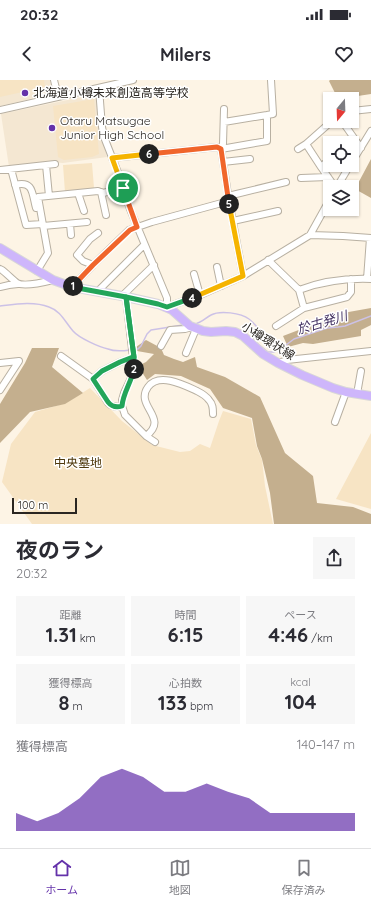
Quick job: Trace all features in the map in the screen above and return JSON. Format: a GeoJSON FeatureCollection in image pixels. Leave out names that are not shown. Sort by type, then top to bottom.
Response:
{"type":"FeatureCollection","features":[{"type":"Feature","properties":{"kind":"main road"},"geometry":{"type":"LineString","coordinates":[[0,248],[53,280],[72,287],[124,296],[158,304],[172,310],[191,326]]}},
{"type":"Feature","properties":{"kind":"main road","name":"小樽環状線"},"geometry":{"type":"LineString","coordinates":[[191,326],[203,331],[236,332],[263,354],[278,363],[326,385],[346,392],[371,396]]}},
{"type":"Feature","properties":{"kind":"street"},"geometry":{"type":"LineString","coordinates":[[54,80],[58,97]]}},
{"type":"Feature","properties":{"kind":"street"},"geometry":{"type":"LineString","coordinates":[[0,110],[133,80]]}},
{"type":"Feature","properties":{"kind":"street"},"geometry":{"type":"LineString","coordinates":[[224,122],[273,114],[271,80]]}},
{"type":"Feature","properties":{"kind":"street"},"geometry":{"type":"LineString","coordinates":[[99,88],[104,137],[144,245],[167,298],[167,307],[200,295],[243,276],[310,235],[323,212]]}},
{"type":"Feature","properties":{"kind":"street"},"geometry":{"type":"LineString","coordinates":[[224,109],[223,144],[221,149],[228,199],[243,276]]}},
{"type":"Feature","properties":{"kind":"street"},"geometry":{"type":"LineString","coordinates":[[359,110],[371,109]]}},
{"type":"Feature","properties":{"kind":"street"},"geometry":{"type":"LineString","coordinates":[[112,158],[217,147],[221,149],[267,141],[267,115]]}},
{"type":"Feature","properties":{"kind":"street"},"geometry":{"type":"LineString","coordinates":[[298,149],[324,128]]}},
{"type":"Feature","properties":{"kind":"street"},"geometry":{"type":"LineString","coordinates":[[360,148],[371,130]]}},
{"type":"Feature","properties":{"kind":"street"},"geometry":{"type":"LineString","coordinates":[[306,144],[330,180]]}},
{"type":"Feature","properties":{"kind":"street"},"geometry":{"type":"LineString","coordinates":[[223,162],[250,159]]}},
{"type":"Feature","properties":{"kind":"street"},"geometry":{"type":"LineString","coordinates":[[0,170],[55,164]]}},
{"type":"Feature","properties":{"kind":"street"},"geometry":{"type":"LineString","coordinates":[[46,165],[49,196]]}},
{"type":"Feature","properties":{"kind":"street"},"geometry":{"type":"LineString","coordinates":[[11,168],[26,225],[87,222]]}},
{"type":"Feature","properties":{"kind":"street"},"geometry":{"type":"LineString","coordinates":[[301,178],[328,177]]}},
{"type":"Feature","properties":{"kind":"street"},"geometry":{"type":"LineString","coordinates":[[72,287],[130,230],[286,182]]}},
{"type":"Feature","properties":{"kind":"street"},"geometry":{"type":"LineString","coordinates":[[16,185],[22,183],[27,184],[30,187],[37,208],[40,208]]}},
{"type":"Feature","properties":{"kind":"street"},"geometry":{"type":"LineString","coordinates":[[37,271],[48,253],[38,197],[98,191],[103,193],[123,188]]}},
{"type":"Feature","properties":{"kind":"street"},"geometry":{"type":"LineString","coordinates":[[101,192],[106,215]]}},
{"type":"Feature","properties":{"kind":"street"},"geometry":{"type":"LineString","coordinates":[[78,193],[84,211]]}},
{"type":"Feature","properties":{"kind":"street"},"geometry":{"type":"LineString","coordinates":[[233,222],[278,211]]}},
{"type":"Feature","properties":{"kind":"street"},"geometry":{"type":"LineString","coordinates":[[70,224],[71,235]]}},
{"type":"Feature","properties":{"kind":"street"},"geometry":{"type":"LineString","coordinates":[[93,265],[83,261],[76,255],[90,239],[98,233]]}},
{"type":"Feature","properties":{"kind":"street"},"geometry":{"type":"LineString","coordinates":[[299,290],[341,279],[369,279],[371,238],[310,235]]}},
{"type":"Feature","properties":{"kind":"street"},"geometry":{"type":"LineString","coordinates":[[98,291],[144,245]]}},
{"type":"Feature","properties":{"kind":"street"},"geometry":{"type":"LineString","coordinates":[[268,260],[299,290],[304,308]]}},
{"type":"Feature","properties":{"kind":"street"},"geometry":{"type":"LineString","coordinates":[[154,266],[124,296],[134,357],[134,367],[132,376],[124,393],[122,406],[125,415],[146,436],[155,442]]}},
{"type":"Feature","properties":{"kind":"street"},"geometry":{"type":"LineString","coordinates":[[217,267],[221,286]]}},
{"type":"Feature","properties":{"kind":"street"},"geometry":{"type":"LineString","coordinates":[[0,270],[2,270],[18,284]]}},
{"type":"Feature","properties":{"kind":"street"},"geometry":{"type":"LineString","coordinates":[[194,274],[200,295]]}},
{"type":"Feature","properties":{"kind":"street"},"geometry":{"type":"LineString","coordinates":[[276,326],[304,308],[347,297],[351,292],[351,278]]}},
{"type":"Feature","properties":{"kind":"street"},"geometry":{"type":"LineString","coordinates":[[0,287],[9,284],[26,284],[53,280]]}},
{"type":"Feature","properties":{"kind":"street"},"geometry":{"type":"LineString","coordinates":[[161,346],[170,330],[186,329],[191,326]]}},
{"type":"Feature","properties":{"kind":"street"},"geometry":{"type":"LineString","coordinates":[[186,353],[191,326]]}},
{"type":"Feature","properties":{"kind":"street"},"geometry":{"type":"LineString","coordinates":[[278,363],[286,360],[371,352]]}},
{"type":"Feature","properties":{"kind":"street"},"geometry":{"type":"LineString","coordinates":[[61,356],[93,379],[111,406],[116,408],[122,406]]}},
{"type":"Feature","properties":{"kind":"street"},"geometry":{"type":"LineString","coordinates":[[93,379],[102,371],[134,357]]}},
{"type":"Feature","properties":{"kind":"street"},"geometry":{"type":"LineString","coordinates":[[0,363],[19,361],[0,390]]}},
{"type":"Feature","properties":{"kind":"street"},"geometry":{"type":"LineString","coordinates":[[357,394],[362,371]]}},
{"type":"Feature","properties":{"kind":"street"},"geometry":{"type":"LineString","coordinates":[[146,436],[154,427],[152,414],[146,404],[146,393],[148,387],[159,380],[176,382],[203,395],[209,399],[212,404],[212,414]]}},
{"type":"Feature","properties":{"kind":"street"},"geometry":{"type":"LineString","coordinates":[[335,422],[346,392]]}},
{"type":"Feature","properties":{"kind":"shaded area","name":"北海道小樽未来創造高等学校"},"geometry":{"type":"Polygon","coordinates":[[[0,80],[50,80],[52,90],[48,95],[0,106],[0,80]]]}},
{"type":"Feature","properties":{"kind":"shaded area"},"geometry":{"type":"Polygon","coordinates":[[[371,80],[371,94],[359,96],[359,92],[334,92],[329,81],[371,80]]]}},
{"type":"Feature","properties":{"kind":"shaded area","name":"Otaru Matsugae Junior High School"},"geometry":{"type":"Polygon","coordinates":[[[96,94],[98,96],[101,142],[103,142],[107,157],[63,163],[51,162],[9,167],[1,114],[96,94]]]}},
{"type":"Feature","properties":{"kind":"shaded area"},"geometry":{"type":"Polygon","coordinates":[[[371,159],[371,198],[359,191],[359,182],[371,159]]]}},
{"type":"Feature","properties":{"kind":"shaded area"},"geometry":{"type":"Polygon","coordinates":[[[371,308],[371,325],[361,330],[361,336],[313,344],[303,343],[288,347],[283,336],[343,313],[371,308]]]}},
{"type":"Feature","properties":{"kind":"shaded area"},"geometry":{"type":"Polygon","coordinates":[[[146,340],[161,348],[164,355],[174,359],[183,362],[195,357],[197,367],[225,377],[260,397],[285,453],[313,476],[317,503],[353,507],[371,514],[371,524],[274,524],[270,493],[262,459],[257,446],[252,418],[223,408],[210,389],[181,376],[155,374],[147,380],[138,366],[146,362],[154,354],[137,351],[136,347],[146,340]]]}},
{"type":"Feature","properties":{"kind":"shaded area"},"geometry":{"type":"Polygon","coordinates":[[[32,348],[59,348],[52,367],[83,393],[65,404],[30,412],[0,443],[0,404],[25,363],[32,348]]]}},
{"type":"Feature","properties":{"kind":"green space"},"geometry":{"type":"Polygon","coordinates":[[[0,80],[44,80],[45,87],[0,97],[0,80]]]}},
{"type":"Feature","properties":{"kind":"green space"},"geometry":{"type":"Polygon","coordinates":[[[94,99],[99,154],[92,157],[64,160],[58,157],[53,106],[94,99]]]}},
{"type":"Feature","properties":{"kind":"green space"},"geometry":{"type":"Polygon","coordinates":[[[92,163],[94,188],[65,192],[63,165],[92,163]]]}},
{"type":"Feature","properties":{"kind":"green space","name":"中央墓地"},"geometry":{"type":"Polygon","coordinates":[[[90,388],[122,421],[152,445],[180,452],[190,451],[200,444],[210,448],[223,411],[251,419],[256,445],[262,460],[265,486],[273,524],[32,524],[2,482],[11,444],[35,412],[66,403],[90,388]]]}},
{"type":"Feature","properties":{"kind":"green space"},"geometry":{"type":"Polygon","coordinates":[[[371,433],[371,509],[336,499],[371,433]]]}},
{"type":"Feature","properties":{"kind":"waterway","name":"於古発川"},"geometry":{"type":"LineString","coordinates":[[0,306],[37,304],[49,307],[57,311],[73,331],[84,339],[111,350],[130,350]]}},
{"type":"Feature","properties":{"kind":"waterway","name":"於古発川"},"geometry":{"type":"LineString","coordinates":[[194,324],[199,323],[215,313],[225,312],[241,315],[250,320],[258,328],[253,340],[268,352],[274,352],[294,339],[327,328],[345,326],[371,316]]}},
{"type":"Feature","properties":{"kind":"waterway","name":"於古発川"},"geometry":{"type":"LineString","coordinates":[[134,349],[138,349],[141,346],[147,334],[151,330],[183,325]]}},
{"type":"Feature","properties":{"kind":"place","name":"北海道小樽未来創造高等学校"},"geometry":{"type":"Point","coordinates":[25,93]}},
{"type":"Feature","properties":{"kind":"place","name":"Otaru Matsugae Junior High School"},"geometry":{"type":"Point","coordinates":[52,128]}},
{"type":"Feature","properties":{"kind":"route"},"geometry":{"type":"LineString","coordinates":[[123,188],[112,158],[217,147],[221,149],[243,276],[200,295],[167,307],[126,297],[130,327],[134,357],[102,371],[93,379],[111,406],[116,408],[122,406],[124,393],[130,382],[134,367],[134,357],[126,297],[72,287],[130,230],[137,227],[123,188]]}}]}
